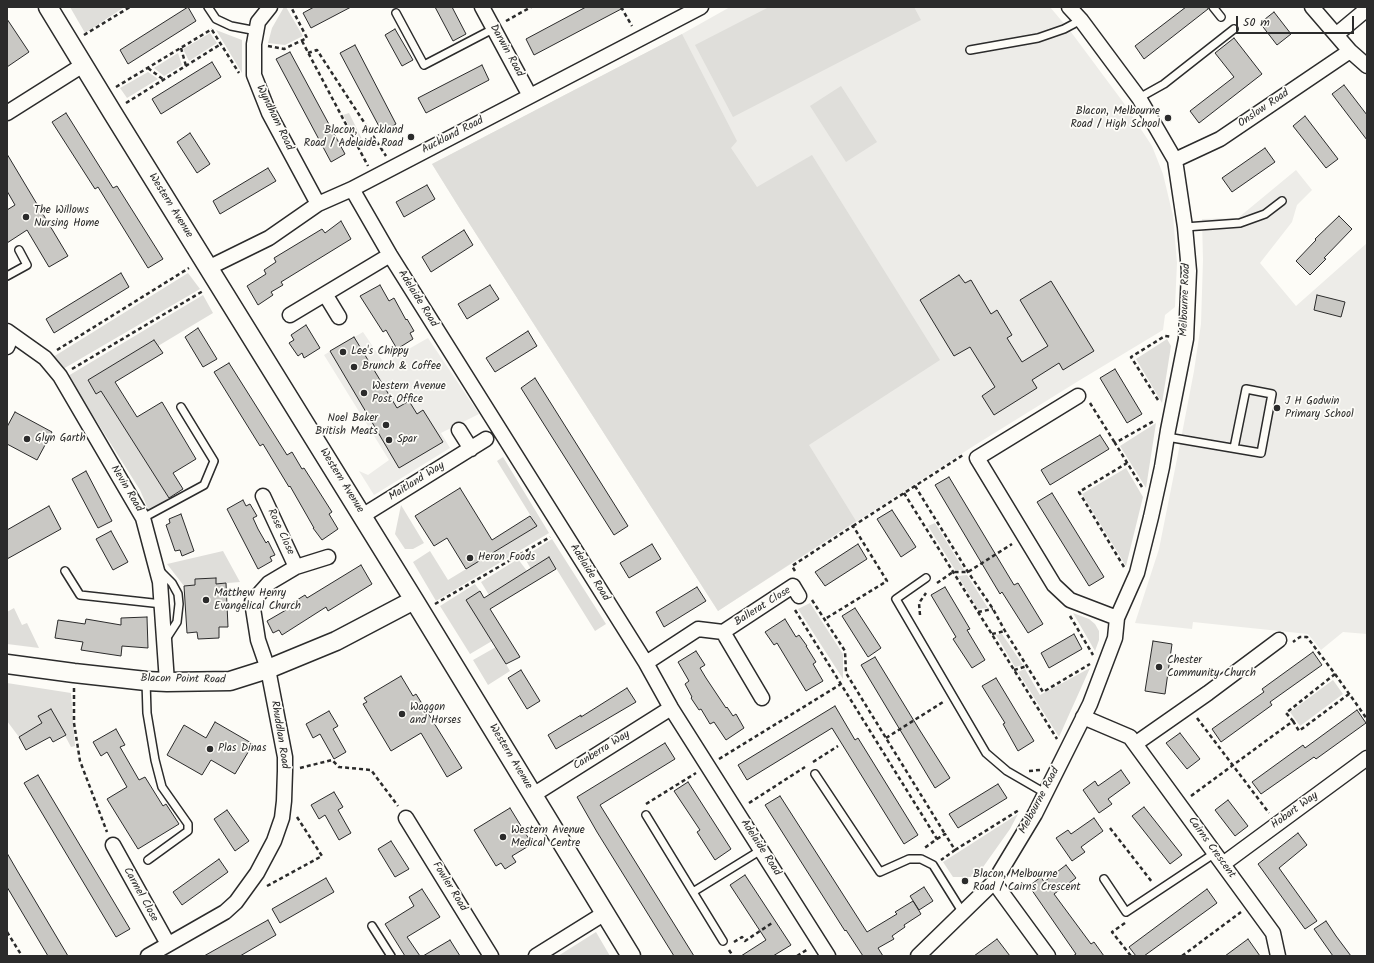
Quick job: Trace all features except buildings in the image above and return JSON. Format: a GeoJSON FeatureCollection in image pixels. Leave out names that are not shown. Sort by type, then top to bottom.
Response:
{"type":"FeatureCollection","features":[{"type":"Feature","properties":{"kind":"street","name":"Western Avenue"},"geometry":{"type":"LineString","coordinates":[[48,7],[418,606],[631,956]]}},
{"type":"Feature","properties":{"kind":"street","name":"Wyndham Road"},"geometry":{"type":"LineString","coordinates":[[270,7],[258,22],[254,44],[254,75],[269,113],[318,204]]}},
{"type":"Feature","properties":{"kind":"street","name":"Darwin Road"},"geometry":{"type":"LineString","coordinates":[[482,7],[530,96]]}},
{"type":"Feature","properties":{"kind":"street","name":"Auckland Road"},"geometry":{"type":"LineString","coordinates":[[210,270],[269,238],[318,204],[352,189],[701,7]]}},
{"type":"Feature","properties":{"kind":"street","name":"Melbourne Road"},"geometry":{"type":"LineString","coordinates":[[918,956],[994,882],[1035,814],[1090,704],[1115,638],[1117,618],[1137,573],[1154,506],[1167,437],[1169,416],[1186,339],[1189,270],[1185,227],[1175,160],[1139,98],[1081,20],[1069,7]]}},
{"type":"Feature","properties":{"kind":"street"},"geometry":{"type":"LineString","coordinates":[[1312,7],[1350,50],[1367,66]]}},
{"type":"Feature","properties":{"kind":"street"},"geometry":{"type":"LineString","coordinates":[[1337,34],[1367,8]]}},
{"type":"Feature","properties":{"kind":"street","name":"Onslow Road"},"geometry":{"type":"LineString","coordinates":[[1175,160],[1220,139],[1350,50]]}},
{"type":"Feature","properties":{"kind":"street"},"geometry":{"type":"LineString","coordinates":[[7,113],[83,65]]}},
{"type":"Feature","properties":{"kind":"street","name":"Adelaide Road"},"geometry":{"type":"LineString","coordinates":[[352,189],[390,255],[646,663],[671,708],[828,956]]}},
{"type":"Feature","properties":{"kind":"street"},"geometry":{"type":"LineString","coordinates":[[290,315],[390,255]]}},
{"type":"Feature","properties":{"kind":"street"},"geometry":{"type":"LineString","coordinates":[[325,294],[338,317]]}},
{"type":"Feature","properties":{"kind":"street","name":"Nevin Road"},"geometry":{"type":"LineString","coordinates":[[9,338],[45,358],[60,376],[143,518],[160,582],[167,682]]}},
{"type":"Feature","properties":{"kind":"street"},"geometry":{"type":"LineString","coordinates":[[1078,396],[977,458],[1054,585],[1070,600],[1117,618]]}},
{"type":"Feature","properties":{"kind":"street"},"geometry":{"type":"LineString","coordinates":[[459,430],[471,448]]}},
{"type":"Feature","properties":{"kind":"street","name":"Maitland Way"},"geometry":{"type":"LineString","coordinates":[[362,516],[486,439]]}},
{"type":"Feature","properties":{"kind":"street","name":"Rose Close"},"geometry":{"type":"LineString","coordinates":[[263,496],[296,567]]}},
{"type":"Feature","properties":{"kind":"street","name":"Rose Close"},"geometry":{"type":"LineString","coordinates":[[268,668],[258,640],[252,602],[269,583],[296,567],[328,557]]}},
{"type":"Feature","properties":{"kind":"street","name":"Ballerat Close"},"geometry":{"type":"LineString","coordinates":[[646,663],[698,629],[723,632],[793,586],[799,602]]}},
{"type":"Feature","properties":{"kind":"street","name":"Blacon Point Road"},"geometry":{"type":"LineString","coordinates":[[7,664],[146,681],[230,681],[268,668],[336,641],[418,606]]}},
{"type":"Feature","properties":{"kind":"street","name":"Ballerat Close"},"geometry":{"type":"LineString","coordinates":[[723,632],[762,698]]}},
{"type":"Feature","properties":{"kind":"street"},"geometry":{"type":"LineString","coordinates":[[1135,744],[1285,642]]}},
{"type":"Feature","properties":{"kind":"street","name":"Rhuddlan Road"},"geometry":{"type":"LineString","coordinates":[[148,956],[225,912],[236,902],[257,873],[274,841],[283,811],[285,758],[268,668]]}},
{"type":"Feature","properties":{"kind":"street","name":"Canberra Way"},"geometry":{"type":"LineString","coordinates":[[533,795],[671,708]]}},
{"type":"Feature","properties":{"kind":"street","name":"Cairns Crescent"},"geometry":{"type":"LineString","coordinates":[[1083,717],[1130,737],[1273,933],[1278,956]]}},
{"type":"Feature","properties":{"kind":"street","name":"Hobart Way"},"geometry":{"type":"LineString","coordinates":[[1219,858],[1367,758]]}},
{"type":"Feature","properties":{"kind":"street","name":"Fowler Road"},"geometry":{"type":"LineString","coordinates":[[406,818],[492,956]]}},
{"type":"Feature","properties":{"kind":"street","name":"Carmel Close"},"geometry":{"type":"LineString","coordinates":[[113,845],[168,944]]}},
{"type":"Feature","properties":{"kind":"street"},"geometry":{"type":"LineString","coordinates":[[994,882],[1048,956]]}},
{"type":"Feature","properties":{"kind":"street"},"geometry":{"type":"LineString","coordinates":[[536,956],[605,913]]}},
{"type":"Feature","properties":{"kind":"lane"},"geometry":{"type":"LineString","coordinates":[[208,7],[216,19],[231,26],[257,31]]}},
{"type":"Feature","properties":{"kind":"lane"},"geometry":{"type":"LineString","coordinates":[[1213,7],[1221,17]]}},
{"type":"Feature","properties":{"kind":"lane"},"geometry":{"type":"LineString","coordinates":[[396,13],[424,65],[493,28]]}},
{"type":"Feature","properties":{"kind":"lane"},"geometry":{"type":"LineString","coordinates":[[970,50],[1038,38],[1064,29],[1081,20]]}},
{"type":"Feature","properties":{"kind":"lane"},"geometry":{"type":"LineString","coordinates":[[1139,98],[1164,84],[1234,29]]}},
{"type":"Feature","properties":{"kind":"lane"},"geometry":{"type":"LineString","coordinates":[[1185,227],[1240,224],[1265,214],[1282,201]]}},
{"type":"Feature","properties":{"kind":"lane"},"geometry":{"type":"LineString","coordinates":[[7,276],[27,265],[19,250]]}},
{"type":"Feature","properties":{"kind":"lane"},"geometry":{"type":"LineString","coordinates":[[1167,437],[1234,448],[1261,452],[1272,394],[1246,389],[1234,448]]}},
{"type":"Feature","properties":{"kind":"lane"},"geometry":{"type":"LineString","coordinates":[[143,518],[204,485],[214,461],[181,407]]}},
{"type":"Feature","properties":{"kind":"lane"},"geometry":{"type":"LineString","coordinates":[[156,567],[172,583],[178,594],[179,604],[177,622],[164,641]]}},
{"type":"Feature","properties":{"kind":"lane"},"geometry":{"type":"LineString","coordinates":[[65,571],[80,595],[162,604]]}},
{"type":"Feature","properties":{"kind":"lane"},"geometry":{"type":"LineString","coordinates":[[926,578],[896,599],[986,753],[1007,771],[1045,793]]}},
{"type":"Feature","properties":{"kind":"lane"},"geometry":{"type":"LineString","coordinates":[[146,681],[147,713],[155,760],[162,787],[188,824],[188,831],[148,860]]}},
{"type":"Feature","properties":{"kind":"lane"},"geometry":{"type":"LineString","coordinates":[[815,774],[880,872],[909,859],[921,860],[933,865],[963,912]]}},
{"type":"Feature","properties":{"kind":"lane"},"geometry":{"type":"LineString","coordinates":[[646,815],[723,941]]}},
{"type":"Feature","properties":{"kind":"lane"},"geometry":{"type":"LineString","coordinates":[[693,892],[762,850]]}},
{"type":"Feature","properties":{"kind":"lane"},"geometry":{"type":"LineString","coordinates":[[1104,879],[1126,912],[1219,858]]}},
{"type":"Feature","properties":{"kind":"lane"},"geometry":{"type":"LineString","coordinates":[[372,926],[391,956]]}},
{"type":"Feature","properties":{"kind":"path"},"geometry":{"type":"LineString","coordinates":[[70,44],[129,7]]}},
{"type":"Feature","properties":{"kind":"path"},"geometry":{"type":"LineString","coordinates":[[493,28],[532,7]]}},
{"type":"Feature","properties":{"kind":"path"},"geometry":{"type":"LineString","coordinates":[[622,7],[639,39]]}},
{"type":"Feature","properties":{"kind":"path"},"geometry":{"type":"LineString","coordinates":[[209,24],[244,81],[254,75]]}},
{"type":"Feature","properties":{"kind":"path"},"geometry":{"type":"LineString","coordinates":[[102,96],[212,29]]}},
{"type":"Feature","properties":{"kind":"path"},"geometry":{"type":"LineString","coordinates":[[302,41],[374,177]]}},
{"type":"Feature","properties":{"kind":"path"},"geometry":{"type":"LineString","coordinates":[[112,112],[221,44]]}},
{"type":"Feature","properties":{"kind":"path"},"geometry":{"type":"LineString","coordinates":[[181,48],[186,66]]}},
{"type":"Feature","properties":{"kind":"path"},"geometry":{"type":"LineString","coordinates":[[308,53],[317,50],[393,167]]}},
{"type":"Feature","properties":{"kind":"path"},"geometry":{"type":"LineString","coordinates":[[148,68],[164,80]]}},
{"type":"Feature","properties":{"kind":"path"},"geometry":{"type":"LineString","coordinates":[[45,358],[210,270]]}},
{"type":"Feature","properties":{"kind":"path"},"geometry":{"type":"LineString","coordinates":[[60,376],[210,270]]}},
{"type":"Feature","properties":{"kind":"path"},"geometry":{"type":"LineString","coordinates":[[1115,443],[1169,416],[1131,357],[1165,336],[1186,339]]}},
{"type":"Feature","properties":{"kind":"path"},"geometry":{"type":"LineString","coordinates":[[1078,396],[1084,393],[1154,506]]}},
{"type":"Feature","properties":{"kind":"path"},"geometry":{"type":"LineString","coordinates":[[796,573],[792,566],[972,449],[977,458]]}},
{"type":"Feature","properties":{"kind":"path"},"geometry":{"type":"LineString","coordinates":[[1127,463],[1079,492],[1133,582]]}},
{"type":"Feature","properties":{"kind":"path"},"geometry":{"type":"LineString","coordinates":[[915,486],[968,572],[993,609],[1043,692],[1096,661],[1068,611],[1070,600]]}},
{"type":"Feature","properties":{"kind":"path"},"geometry":{"type":"LineString","coordinates":[[904,493],[1066,752]]}},
{"type":"Feature","properties":{"kind":"path"},"geometry":{"type":"LineString","coordinates":[[825,620],[887,581],[853,526]]}},
{"type":"Feature","properties":{"kind":"path"},"geometry":{"type":"LineString","coordinates":[[418,606],[562,530]]}},
{"type":"Feature","properties":{"kind":"path"},"geometry":{"type":"LineString","coordinates":[[935,584],[953,572],[968,572],[1025,536]]}},
{"type":"Feature","properties":{"kind":"path"},"geometry":{"type":"LineString","coordinates":[[923,620],[919,614],[919,603],[929,588]]}},
{"type":"Feature","properties":{"kind":"path"},"geometry":{"type":"LineString","coordinates":[[937,839],[841,684],[799,602],[811,598],[845,651],[846,672],[955,850]]}},
{"type":"Feature","properties":{"kind":"path"},"geometry":{"type":"LineString","coordinates":[[978,612],[993,609]]}},
{"type":"Feature","properties":{"kind":"path"},"geometry":{"type":"LineString","coordinates":[[992,634],[1005,631]]}},
{"type":"Feature","properties":{"kind":"path"},"geometry":{"type":"LineString","coordinates":[[1285,642],[1300,637],[1307,637],[1367,719]]}},
{"type":"Feature","properties":{"kind":"path"},"geometry":{"type":"LineString","coordinates":[[1014,670],[1027,666]]}},
{"type":"Feature","properties":{"kind":"path"},"geometry":{"type":"LineString","coordinates":[[74,673],[74,723],[80,761],[113,845]]}},
{"type":"Feature","properties":{"kind":"path"},"geometry":{"type":"LineString","coordinates":[[1335,674],[1286,713],[1299,730],[1348,694]]}},
{"type":"Feature","properties":{"kind":"path"},"geometry":{"type":"LineString","coordinates":[[646,815],[642,807],[841,684]]}},
{"type":"Feature","properties":{"kind":"path"},"geometry":{"type":"LineString","coordinates":[[886,738],[952,696]]}},
{"type":"Feature","properties":{"kind":"path"},"geometry":{"type":"LineString","coordinates":[[1194,713],[1273,818]]}},
{"type":"Feature","properties":{"kind":"path"},"geometry":{"type":"LineString","coordinates":[[1179,804],[1292,721]]}},
{"type":"Feature","properties":{"kind":"path"},"geometry":{"type":"LineString","coordinates":[[813,762],[838,746]]}},
{"type":"Feature","properties":{"kind":"path"},"geometry":{"type":"LineString","coordinates":[[285,771],[332,760],[339,767],[371,770],[406,818]]}},
{"type":"Feature","properties":{"kind":"path"},"geometry":{"type":"LineString","coordinates":[[737,811],[806,766]]}},
{"type":"Feature","properties":{"kind":"path"},"geometry":{"type":"LineString","coordinates":[[1026,771],[1043,770],[1055,774]]}},
{"type":"Feature","properties":{"kind":"path"},"geometry":{"type":"LineString","coordinates":[[246,889],[258,891],[322,856],[290,806],[283,811]]}},
{"type":"Feature","properties":{"kind":"path"},"geometry":{"type":"LineString","coordinates":[[933,865],[1027,806],[1035,814]]}},
{"type":"Feature","properties":{"kind":"path"},"geometry":{"type":"LineString","coordinates":[[1110,828],[1154,885]]}},
{"type":"Feature","properties":{"kind":"path"},"geometry":{"type":"LineString","coordinates":[[909,859],[945,834]]}},
{"type":"Feature","properties":{"kind":"path"},"geometry":{"type":"LineString","coordinates":[[1182,956],[1252,903]]}},
{"type":"Feature","properties":{"kind":"path"},"geometry":{"type":"LineString","coordinates":[[732,944],[742,937],[745,941],[772,923]]}},
{"type":"Feature","properties":{"kind":"path"},"geometry":{"type":"LineString","coordinates":[[7,932],[22,956]]}},
{"type":"Feature","properties":{"kind":"shaded area"},"geometry":{"type":"Polygon","coordinates":[[[70,7],[123,7],[123,8],[85,33],[70,7]]]}},
{"type":"Feature","properties":{"kind":"shaded area"},"geometry":{"type":"Polygon","coordinates":[[[284,7],[286,7],[303,36],[285,45],[268,43],[272,28],[284,7]]]}},
{"type":"Feature","properties":{"kind":"shaded area"},"geometry":{"type":"Polygon","coordinates":[[[730,7],[1050,7],[1071,32],[1123,102],[1152,146],[1163,174],[1173,216],[1177,263],[1175,307],[1165,315],[1163,330],[972,447],[718,611],[432,164],[682,34],[730,7]]]}},
{"type":"Feature","properties":{"kind":"shaded area"},"geometry":{"type":"Polygon","coordinates":[[[769,7],[914,7],[921,20],[733,117],[695,45],[769,7]]]}},
{"type":"Feature","properties":{"kind":"shaded area"},"geometry":{"type":"Polygon","coordinates":[[[216,30],[242,40],[242,73],[216,30]]]}},
{"type":"Feature","properties":{"kind":"shaded area"},"geometry":{"type":"Polygon","coordinates":[[[210,33],[217,43],[189,61],[183,49],[210,33]]]}},
{"type":"Feature","properties":{"kind":"shaded area"},"geometry":{"type":"Polygon","coordinates":[[[682,34],[737,141],[731,148],[757,187],[812,155],[940,360],[809,445],[856,521],[718,611],[432,164],[682,34]]]}},
{"type":"Feature","properties":{"kind":"shaded area"},"geometry":{"type":"Polygon","coordinates":[[[178,53],[182,65],[164,76],[154,68],[178,53]]]}},
{"type":"Feature","properties":{"kind":"shaded area"},"geometry":{"type":"Polygon","coordinates":[[[148,72],[158,79],[127,98],[120,88],[148,72]]]}},
{"type":"Feature","properties":{"kind":"shaded area"},"geometry":{"type":"Polygon","coordinates":[[[841,86],[877,142],[846,162],[810,106],[841,86]]]}},
{"type":"Feature","properties":{"kind":"shaded area"},"geometry":{"type":"Polygon","coordinates":[[[349,113],[364,143],[359,145],[343,115],[349,113]]]}},
{"type":"Feature","properties":{"kind":"shaded area","name":"J H Godwin Primary School"},"geometry":{"type":"Polygon","coordinates":[[[1296,170],[1312,190],[1297,205],[1292,222],[1260,263],[1296,306],[1367,243],[1367,634],[1343,632],[1321,650],[1308,634],[1193,622],[1192,629],[1135,623],[1159,549],[1194,371],[1201,324],[1203,260],[1202,219],[1238,218],[1296,170]]]}},
{"type":"Feature","properties":{"kind":"shaded area"},"geometry":{"type":"Polygon","coordinates":[[[188,273],[200,289],[63,369],[53,357],[188,273]]]}},
{"type":"Feature","properties":{"kind":"shaded area"},"geometry":{"type":"Polygon","coordinates":[[[203,295],[213,313],[158,346],[154,340],[88,380],[96,394],[101,391],[169,498],[149,511],[140,490],[68,376],[203,295]]]}},
{"type":"Feature","properties":{"kind":"shaded area"},"geometry":{"type":"Polygon","coordinates":[[[363,332],[384,363],[428,338],[479,414],[441,433],[450,448],[374,495],[359,471],[368,475],[389,460],[324,355],[363,332]]]}},
{"type":"Feature","properties":{"kind":"shaded area"},"geometry":{"type":"Polygon","coordinates":[[[1167,339],[1171,346],[1162,403],[1136,359],[1167,339]]]}},
{"type":"Feature","properties":{"kind":"shaded area"},"geometry":{"type":"Polygon","coordinates":[[[1156,423],[1146,488],[1120,446],[1156,423]]]}},
{"type":"Feature","properties":{"kind":"shaded area"},"geometry":{"type":"Polygon","coordinates":[[[503,457],[549,533],[436,601],[413,562],[430,551],[448,580],[537,526],[497,461],[503,457]]]}},
{"type":"Feature","properties":{"kind":"shaded area"},"geometry":{"type":"Polygon","coordinates":[[[1126,468],[1143,497],[1126,566],[1082,494],[1126,468]]]}},
{"type":"Feature","properties":{"kind":"shaded area"},"geometry":{"type":"Polygon","coordinates":[[[401,505],[424,543],[413,549],[405,549],[395,534],[401,505]]]}},
{"type":"Feature","properties":{"kind":"shaded area"},"geometry":{"type":"Polygon","coordinates":[[[935,523],[964,570],[955,570],[928,526],[935,523]]]}},
{"type":"Feature","properties":{"kind":"shaded area"},"geometry":{"type":"Polygon","coordinates":[[[552,539],[606,624],[595,631],[549,557],[531,569],[524,557],[552,539]]]}},
{"type":"Feature","properties":{"kind":"shaded area"},"geometry":{"type":"Polygon","coordinates":[[[223,551],[240,582],[216,584],[216,578],[196,579],[195,585],[184,586],[167,564],[223,551]]]}},
{"type":"Feature","properties":{"kind":"shaded area"},"geometry":{"type":"Polygon","coordinates":[[[518,559],[527,571],[489,595],[481,582],[518,559]]]}},
{"type":"Feature","properties":{"kind":"shaded area"},"geometry":{"type":"Polygon","coordinates":[[[967,575],[988,608],[978,609],[958,576],[967,575]]]}},
{"type":"Feature","properties":{"kind":"shaded area"},"geometry":{"type":"Polygon","coordinates":[[[475,584],[480,591],[492,641],[470,654],[440,606],[475,584]]]}},
{"type":"Feature","properties":{"kind":"shaded area"},"geometry":{"type":"Polygon","coordinates":[[[810,603],[843,654],[843,679],[798,609],[810,603]]]}},
{"type":"Feature","properties":{"kind":"shaded area"},"geometry":{"type":"Polygon","coordinates":[[[14,608],[22,625],[27,623],[39,648],[7,644],[7,612],[14,608]]]}},
{"type":"Feature","properties":{"kind":"shaded area"},"geometry":{"type":"Polygon","coordinates":[[[1073,613],[1089,619],[1095,624],[1099,631],[1099,640],[1095,651],[1073,613]]]}},
{"type":"Feature","properties":{"kind":"shaded area"},"geometry":{"type":"Polygon","coordinates":[[[1002,634],[1023,665],[1015,667],[996,635],[1002,634]]]}},
{"type":"Feature","properties":{"kind":"shaded area"},"geometry":{"type":"Polygon","coordinates":[[[496,647],[510,671],[488,685],[473,660],[496,647]]]}},
{"type":"Feature","properties":{"kind":"shaded area"},"geometry":{"type":"Polygon","coordinates":[[[1090,668],[1059,737],[1018,672],[1025,669],[1040,695],[1090,668]]]}},
{"type":"Feature","properties":{"kind":"shaded area"},"geometry":{"type":"Polygon","coordinates":[[[1333,680],[1343,694],[1300,726],[1290,712],[1333,680]]]}},
{"type":"Feature","properties":{"kind":"shaded area"},"geometry":{"type":"Polygon","coordinates":[[[7,683],[71,693],[75,746],[71,747],[51,709],[39,716],[42,723],[19,737],[7,721],[7,683]]]}},
{"type":"Feature","properties":{"kind":"shaded area"},"geometry":{"type":"Polygon","coordinates":[[[1018,814],[1010,829],[976,877],[953,877],[943,862],[1018,814]]]}},
{"type":"Feature","properties":{"kind":"shaded area"},"geometry":{"type":"Polygon","coordinates":[[[596,932],[610,956],[558,956],[596,932]]]}},
{"type":"Feature","properties":{"kind":"place","name":"Blacon, Melbourne Road / High School"},"geometry":{"type":"Point","coordinates":[1168,118]}},
{"type":"Feature","properties":{"kind":"place","name":"Blacon, Auckland Road / Adelaide Road"},"geometry":{"type":"Point","coordinates":[411,137]}},
{"type":"Feature","properties":{"kind":"place","name":"The Willows Nursing Home"},"geometry":{"type":"Point","coordinates":[26,217]}},
{"type":"Feature","properties":{"kind":"place","name":"Lee's Chippy"},"geometry":{"type":"Point","coordinates":[343,352]}},
{"type":"Feature","properties":{"kind":"place","name":"Brunch & Coffee"},"geometry":{"type":"Point","coordinates":[354,367]}},
{"type":"Feature","properties":{"kind":"place","name":"Western Avenue Post Office"},"geometry":{"type":"Point","coordinates":[364,393]}},
{"type":"Feature","properties":{"kind":"place","name":"J H Godwin Primary School"},"geometry":{"type":"Point","coordinates":[1277,408]}},
{"type":"Feature","properties":{"kind":"place","name":"Noel Baker British Meats"},"geometry":{"type":"Point","coordinates":[386,425]}},
{"type":"Feature","properties":{"kind":"place","name":"Glyn Garth"},"geometry":{"type":"Point","coordinates":[27,439]}},
{"type":"Feature","properties":{"kind":"place","name":"Spar"},"geometry":{"type":"Point","coordinates":[389,440]}},
{"type":"Feature","properties":{"kind":"place","name":"Heron Foods"},"geometry":{"type":"Point","coordinates":[470,558]}},
{"type":"Feature","properties":{"kind":"place","name":"Matthew Henry Evangelical Church"},"geometry":{"type":"Point","coordinates":[206,600]}},
{"type":"Feature","properties":{"kind":"place","name":"Chester Community Church"},"geometry":{"type":"Point","coordinates":[1159,667]}},
{"type":"Feature","properties":{"kind":"place","name":"Waggon and Horses"},"geometry":{"type":"Point","coordinates":[402,714]}},
{"type":"Feature","properties":{"kind":"place","name":"Plas Dinas"},"geometry":{"type":"Point","coordinates":[210,749]}},
{"type":"Feature","properties":{"kind":"place","name":"Western Avenue Medical Centre"},"geometry":{"type":"Point","coordinates":[503,837]}},
{"type":"Feature","properties":{"kind":"place","name":"Blacon, Melbourne Road / Cairns Crescent"},"geometry":{"type":"Point","coordinates":[965,881]}}]}
